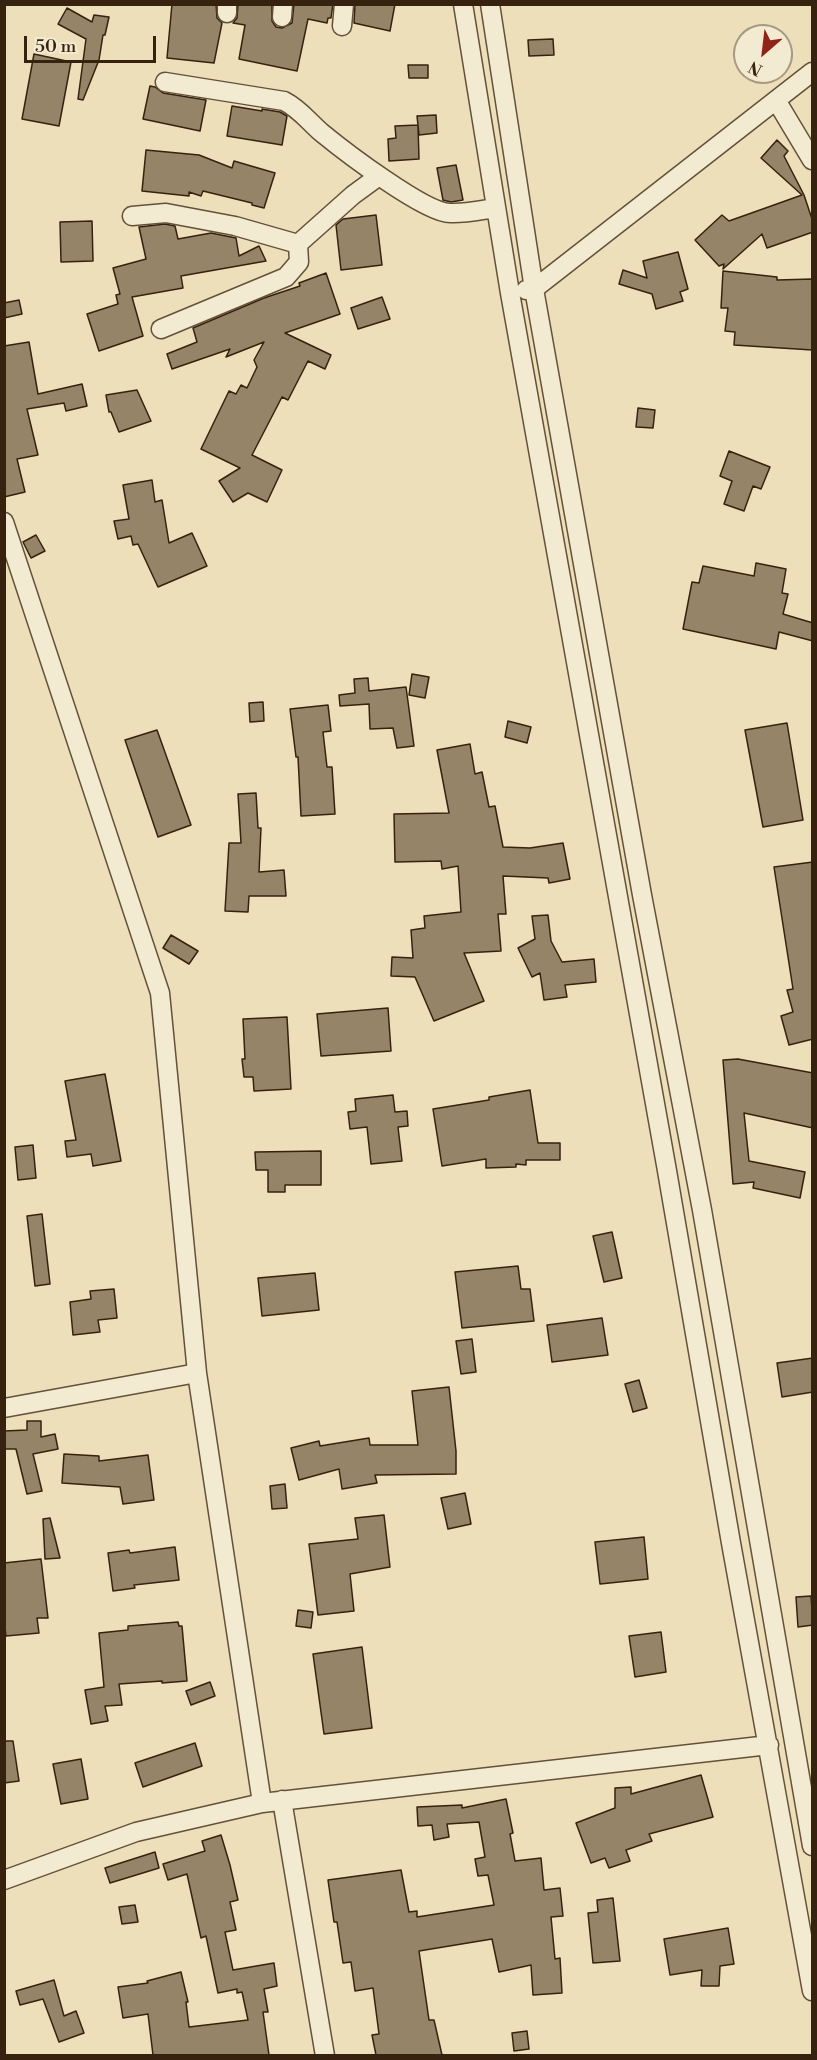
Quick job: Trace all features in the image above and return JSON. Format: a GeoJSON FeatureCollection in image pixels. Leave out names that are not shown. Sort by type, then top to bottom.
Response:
{"type":"FeatureCollection","features":[{"type":"Feature","properties":{"kind":"street"},"geometry":{"type":"LineString","coordinates":[[342,26],[344,4]]}},
{"type":"Feature","properties":{"kind":"street"},"geometry":{"type":"LineString","coordinates":[[463,4],[510,293],[813,1990]]}},
{"type":"Feature","properties":{"kind":"street"},"geometry":{"type":"LineString","coordinates":[[490,4],[534,289],[644,907],[702,1210],[813,1846]]}},
{"type":"Feature","properties":{"kind":"street"},"geometry":{"type":"LineString","coordinates":[[510,293],[534,289],[813,72]]}},
{"type":"Feature","properties":{"kind":"street"},"geometry":{"type":"LineString","coordinates":[[165,82],[284,101],[297,108],[321,132],[379,176],[434,209],[449,213],[496,208]]}},
{"type":"Feature","properties":{"kind":"street"},"geometry":{"type":"LineString","coordinates":[[776,100],[813,160]]}},
{"type":"Feature","properties":{"kind":"street"},"geometry":{"type":"LineString","coordinates":[[298,244],[353,195],[379,176]]}},
{"type":"Feature","properties":{"kind":"street"},"geometry":{"type":"LineString","coordinates":[[132,216],[166,213],[235,226],[298,244]]}},
{"type":"Feature","properties":{"kind":"street"},"geometry":{"type":"LineString","coordinates":[[161,329],[286,277],[299,262],[298,244]]}},
{"type":"Feature","properties":{"kind":"street"},"geometry":{"type":"LineString","coordinates":[[4,522],[160,993],[197,1373],[262,1803]]}},
{"type":"Feature","properties":{"kind":"street"},"geometry":{"type":"LineString","coordinates":[[4,1408],[197,1373]]}},
{"type":"Feature","properties":{"kind":"street"},"geometry":{"type":"LineString","coordinates":[[719,1473],[746,1471]]}},
{"type":"Feature","properties":{"kind":"street"},"geometry":{"type":"LineString","coordinates":[[4,1881],[136,1832],[262,1803],[769,1745]]}},
{"type":"Feature","properties":{"kind":"street"},"geometry":{"type":"LineString","coordinates":[[282,1800],[325,2055]]}},
{"type":"Feature","properties":{"kind":"building"},"geometry":{"type":"Polygon","coordinates":[[[172,4],[216,4],[217,18],[222,23],[214,63],[167,58],[172,4]]]}},
{"type":"Feature","properties":{"kind":"building"},"geometry":{"type":"Polygon","coordinates":[[[238,4],[272,4],[272,21],[276,27],[282,28],[292,23],[294,4],[333,4],[331,18],[328,18],[327,23],[308,19],[297,71],[239,59],[245,25],[233,23],[237,18],[238,4]]]}},
{"type":"Feature","properties":{"kind":"building"},"geometry":{"type":"Polygon","coordinates":[[[355,4],[395,4],[390,31],[354,23],[355,4]]]}},
{"type":"Feature","properties":{"kind":"building"},"geometry":{"type":"Polygon","coordinates":[[[67,8],[92,22],[94,15],[109,17],[99,60],[83,100],[78,99],[86,39],[58,24],[67,8]]]}},
{"type":"Feature","properties":{"kind":"building"},"geometry":{"type":"Polygon","coordinates":[[[553,39],[554,55],[529,56],[528,40],[553,39]]]}},
{"type":"Feature","properties":{"kind":"building"},"geometry":{"type":"Polygon","coordinates":[[[34,54],[71,62],[59,126],[22,119],[34,54]]]}},
{"type":"Feature","properties":{"kind":"building"},"geometry":{"type":"Polygon","coordinates":[[[408,65],[428,65],[428,78],[409,78],[408,65]]]}},
{"type":"Feature","properties":{"kind":"building"},"geometry":{"type":"Polygon","coordinates":[[[150,86],[163,93],[206,100],[200,131],[143,119],[150,86]]]}},
{"type":"Feature","properties":{"kind":"building"},"geometry":{"type":"Polygon","coordinates":[[[232,106],[280,112],[287,116],[282,145],[227,136],[232,106]]]}},
{"type":"Feature","properties":{"kind":"building"},"geometry":{"type":"Polygon","coordinates":[[[436,115],[437,133],[419,135],[417,116],[436,115]]]}},
{"type":"Feature","properties":{"kind":"building"},"geometry":{"type":"Polygon","coordinates":[[[418,125],[419,159],[389,161],[388,139],[396,138],[395,126],[418,125]]]}},
{"type":"Feature","properties":{"kind":"building"},"geometry":{"type":"Polygon","coordinates":[[[777,140],[788,151],[784,156],[804,195],[813,222],[813,232],[767,248],[762,234],[723,269],[724,264],[719,266],[695,240],[722,215],[729,221],[802,195],[761,158],[777,140]]]}},
{"type":"Feature","properties":{"kind":"building"},"geometry":{"type":"Polygon","coordinates":[[[146,150],[199,155],[232,168],[234,161],[275,173],[264,208],[203,191],[201,196],[189,192],[189,196],[142,191],[146,150]]]}},
{"type":"Feature","properties":{"kind":"building"},"geometry":{"type":"Polygon","coordinates":[[[456,165],[463,200],[451,202],[443,200],[437,168],[456,165]]]}},
{"type":"Feature","properties":{"kind":"building"},"geometry":{"type":"Polygon","coordinates":[[[376,215],[382,265],[341,270],[336,225],[343,219],[376,215]]]}},
{"type":"Feature","properties":{"kind":"building"},"geometry":{"type":"Polygon","coordinates":[[[92,221],[93,261],[61,262],[60,222],[92,221]]]}},
{"type":"Feature","properties":{"kind":"building"},"geometry":{"type":"Polygon","coordinates":[[[165,224],[175,226],[178,239],[211,233],[236,238],[239,256],[259,246],[266,261],[181,276],[183,288],[132,297],[143,336],[99,351],[87,314],[118,304],[116,295],[120,294],[113,268],[146,259],[139,227],[165,224]]]}},
{"type":"Feature","properties":{"kind":"building"},"geometry":{"type":"Polygon","coordinates":[[[678,252],[688,289],[680,292],[683,301],[656,309],[652,294],[619,284],[623,270],[647,278],[643,261],[678,252]]]}},
{"type":"Feature","properties":{"kind":"building"},"geometry":{"type":"Polygon","coordinates":[[[723,271],[777,277],[777,280],[813,279],[812,350],[734,345],[735,332],[725,331],[728,308],[721,308],[723,271]]]}},
{"type":"Feature","properties":{"kind":"building"},"geometry":{"type":"Polygon","coordinates":[[[326,273],[340,314],[285,333],[331,355],[325,369],[308,361],[288,400],[282,397],[252,455],[282,470],[267,502],[248,493],[233,502],[219,481],[240,468],[201,449],[229,391],[236,394],[241,385],[247,388],[257,367],[254,360],[264,342],[226,357],[230,349],[172,369],[167,354],[197,342],[193,328],[264,298],[300,286],[299,283],[326,273]]]}},
{"type":"Feature","properties":{"kind":"building"},"geometry":{"type":"Polygon","coordinates":[[[382,297],[390,319],[358,329],[351,308],[382,297]]]}},
{"type":"Feature","properties":{"kind":"building"},"geometry":{"type":"Polygon","coordinates":[[[19,300],[22,314],[4,318],[4,303],[19,300]]]}},
{"type":"Feature","properties":{"kind":"building"},"geometry":{"type":"Polygon","coordinates":[[[29,342],[38,394],[82,384],[87,406],[66,411],[64,403],[27,409],[38,455],[17,459],[25,492],[4,497],[4,346],[29,342]]]}},
{"type":"Feature","properties":{"kind":"building"},"geometry":{"type":"Polygon","coordinates":[[[137,390],[151,421],[119,432],[109,412],[106,395],[137,390]]]}},
{"type":"Feature","properties":{"kind":"building"},"geometry":{"type":"Polygon","coordinates":[[[638,408],[655,410],[653,428],[636,427],[638,408]]]}},
{"type":"Feature","properties":{"kind":"building"},"geometry":{"type":"Polygon","coordinates":[[[729,451],[770,467],[761,489],[753,486],[744,511],[724,504],[732,481],[720,476],[729,451]]]}},
{"type":"Feature","properties":{"kind":"building"},"geometry":{"type":"Polygon","coordinates":[[[152,480],[155,502],[162,500],[169,543],[192,533],[207,566],[158,587],[138,544],[133,545],[131,536],[118,539],[114,521],[129,519],[123,485],[152,480]]]}},
{"type":"Feature","properties":{"kind":"building"},"geometry":{"type":"Polygon","coordinates":[[[36,535],[45,551],[31,558],[23,542],[36,535]]]}},
{"type":"Feature","properties":{"kind":"building"},"geometry":{"type":"Polygon","coordinates":[[[756,563],[786,569],[782,593],[788,594],[783,614],[813,623],[813,641],[779,632],[776,649],[683,629],[692,582],[699,583],[703,566],[754,576],[756,563]]]}},
{"type":"Feature","properties":{"kind":"building"},"geometry":{"type":"Polygon","coordinates":[[[412,674],[429,677],[425,698],[409,695],[412,674]]]}},
{"type":"Feature","properties":{"kind":"building"},"geometry":{"type":"Polygon","coordinates":[[[368,678],[369,691],[406,687],[414,746],[397,748],[393,728],[370,729],[369,704],[340,706],[339,695],[355,693],[354,679],[368,678]]]}},
{"type":"Feature","properties":{"kind":"building"},"geometry":{"type":"Polygon","coordinates":[[[263,702],[264,721],[250,722],[249,703],[263,702]]]}},
{"type":"Feature","properties":{"kind":"building"},"geometry":{"type":"Polygon","coordinates":[[[328,705],[331,731],[323,732],[327,767],[332,767],[335,814],[301,816],[298,757],[296,757],[290,709],[328,705]]]}},
{"type":"Feature","properties":{"kind":"building"},"geometry":{"type":"Polygon","coordinates":[[[508,721],[531,727],[527,743],[505,737],[508,721]]]}},
{"type":"Feature","properties":{"kind":"building"},"geometry":{"type":"Polygon","coordinates":[[[787,723],[803,820],[763,827],[745,730],[787,723]]]}},
{"type":"Feature","properties":{"kind":"building"},"geometry":{"type":"Polygon","coordinates":[[[157,730],[191,825],[158,837],[125,740],[157,730]]]}},
{"type":"Feature","properties":{"kind":"building"},"geometry":{"type":"Polygon","coordinates":[[[470,744],[475,774],[482,772],[489,807],[495,806],[503,847],[530,848],[563,843],[570,879],[549,883],[548,878],[503,876],[506,914],[498,914],[501,951],[464,953],[484,1001],[434,1021],[415,977],[391,976],[392,957],[413,958],[411,930],[425,928],[424,916],[461,912],[458,866],[442,869],[441,861],[395,862],[394,814],[449,813],[437,750],[470,744]]]}},
{"type":"Feature","properties":{"kind":"building"},"geometry":{"type":"Polygon","coordinates":[[[256,793],[258,828],[261,828],[259,872],[284,870],[286,896],[249,896],[248,912],[225,911],[229,843],[241,843],[238,794],[256,793]]]}},
{"type":"Feature","properties":{"kind":"building"},"geometry":{"type":"Polygon","coordinates":[[[813,862],[813,1039],[789,1045],[781,1016],[793,1012],[787,990],[793,989],[774,867],[813,862]]]}},
{"type":"Feature","properties":{"kind":"building"},"geometry":{"type":"Polygon","coordinates":[[[548,915],[551,941],[562,962],[594,959],[596,982],[565,985],[567,997],[544,1000],[540,973],[532,977],[518,948],[535,939],[532,916],[548,915]]]}},
{"type":"Feature","properties":{"kind":"building"},"geometry":{"type":"Polygon","coordinates":[[[171,935],[198,951],[189,964],[163,948],[171,935]]]}},
{"type":"Feature","properties":{"kind":"building"},"geometry":{"type":"Polygon","coordinates":[[[388,1008],[391,1051],[321,1056],[317,1014],[388,1008]]]}},
{"type":"Feature","properties":{"kind":"building"},"geometry":{"type":"Polygon","coordinates":[[[287,1017],[291,1089],[254,1091],[253,1077],[244,1077],[243,1019],[287,1017]]]}},
{"type":"Feature","properties":{"kind":"building"},"geometry":{"type":"Polygon","coordinates":[[[738,1059],[813,1073],[813,1128],[744,1113],[749,1161],[805,1172],[800,1198],[753,1188],[754,1182],[733,1184],[723,1060],[738,1059]]]}},
{"type":"Feature","properties":{"kind":"building"},"geometry":{"type":"Polygon","coordinates":[[[105,1074],[121,1161],[93,1166],[91,1154],[67,1157],[65,1141],[76,1140],[65,1081],[105,1074]]]}},
{"type":"Feature","properties":{"kind":"building"},"geometry":{"type":"Polygon","coordinates":[[[530,1090],[538,1143],[560,1143],[560,1160],[526,1160],[526,1165],[516,1164],[516,1167],[486,1168],[486,1159],[442,1166],[433,1109],[489,1100],[489,1097],[530,1090]]]}},
{"type":"Feature","properties":{"kind":"building"},"geometry":{"type":"Polygon","coordinates":[[[393,1095],[395,1112],[407,1111],[408,1126],[398,1127],[402,1161],[371,1164],[367,1127],[350,1129],[348,1112],[356,1111],[355,1099],[393,1095]]]}},
{"type":"Feature","properties":{"kind":"building"},"geometry":{"type":"Polygon","coordinates":[[[33,1145],[36,1178],[18,1180],[15,1147],[33,1145]]]}},
{"type":"Feature","properties":{"kind":"building"},"geometry":{"type":"Polygon","coordinates":[[[321,1151],[321,1185],[285,1185],[285,1192],[268,1192],[268,1170],[256,1170],[255,1152],[321,1151]]]}},
{"type":"Feature","properties":{"kind":"building"},"geometry":{"type":"Polygon","coordinates":[[[42,1214],[50,1284],[35,1286],[27,1216],[42,1214]]]}},
{"type":"Feature","properties":{"kind":"building"},"geometry":{"type":"Polygon","coordinates":[[[612,1232],[622,1278],[604,1282],[593,1236],[612,1232]]]}},
{"type":"Feature","properties":{"kind":"building"},"geometry":{"type":"Polygon","coordinates":[[[518,1266],[521,1289],[530,1289],[534,1321],[462,1328],[455,1272],[518,1266]]]}},
{"type":"Feature","properties":{"kind":"building"},"geometry":{"type":"Polygon","coordinates":[[[315,1273],[319,1310],[262,1316],[258,1278],[315,1273]]]}},
{"type":"Feature","properties":{"kind":"building"},"geometry":{"type":"Polygon","coordinates":[[[114,1289],[117,1318],[98,1320],[100,1332],[73,1335],[70,1302],[91,1299],[90,1291],[114,1289]]]}},
{"type":"Feature","properties":{"kind":"building"},"geometry":{"type":"Polygon","coordinates":[[[602,1318],[608,1355],[552,1362],[547,1325],[602,1318]]]}},
{"type":"Feature","properties":{"kind":"building"},"geometry":{"type":"Polygon","coordinates":[[[472,1339],[476,1372],[461,1374],[456,1341],[472,1339]]]}},
{"type":"Feature","properties":{"kind":"building"},"geometry":{"type":"Polygon","coordinates":[[[813,1358],[813,1392],[782,1397],[777,1363],[813,1358]]]}},
{"type":"Feature","properties":{"kind":"building"},"geometry":{"type":"Polygon","coordinates":[[[639,1380],[647,1408],[633,1412],[625,1384],[639,1380]]]}},
{"type":"Feature","properties":{"kind":"building"},"geometry":{"type":"Polygon","coordinates":[[[449,1387],[456,1451],[456,1474],[375,1475],[377,1483],[342,1489],[339,1469],[299,1480],[291,1448],[319,1441],[320,1446],[369,1438],[370,1445],[418,1445],[412,1391],[449,1387]]]}},
{"type":"Feature","properties":{"kind":"building"},"geometry":{"type":"Polygon","coordinates":[[[27,1421],[41,1421],[41,1437],[55,1434],[58,1449],[33,1454],[42,1491],[27,1494],[16,1449],[4,1449],[4,1431],[27,1430],[27,1421]]]}},
{"type":"Feature","properties":{"kind":"building"},"geometry":{"type":"Polygon","coordinates":[[[64,1454],[99,1456],[99,1461],[148,1455],[154,1500],[123,1504],[120,1487],[62,1483],[64,1454]]]}},
{"type":"Feature","properties":{"kind":"building"},"geometry":{"type":"Polygon","coordinates":[[[285,1484],[287,1508],[272,1509],[270,1486],[285,1484]]]}},
{"type":"Feature","properties":{"kind":"building"},"geometry":{"type":"Polygon","coordinates":[[[465,1493],[471,1524],[448,1529],[441,1498],[465,1493]]]}},
{"type":"Feature","properties":{"kind":"building"},"geometry":{"type":"Polygon","coordinates":[[[384,1515],[390,1567],[350,1574],[354,1611],[318,1615],[309,1544],[358,1539],[355,1518],[384,1515]]]}},
{"type":"Feature","properties":{"kind":"building"},"geometry":{"type":"Polygon","coordinates":[[[50,1518],[60,1558],[45,1559],[43,1519],[50,1518]]]}},
{"type":"Feature","properties":{"kind":"building"},"geometry":{"type":"Polygon","coordinates":[[[644,1537],[648,1579],[600,1584],[595,1542],[644,1537]]]}},
{"type":"Feature","properties":{"kind":"building"},"geometry":{"type":"Polygon","coordinates":[[[175,1547],[179,1580],[134,1585],[135,1588],[113,1591],[108,1553],[129,1550],[130,1553],[175,1547]]]}},
{"type":"Feature","properties":{"kind":"building"},"geometry":{"type":"Polygon","coordinates":[[[41,1559],[48,1618],[37,1618],[39,1633],[6,1636],[4,1563],[41,1559]]]}},
{"type":"Feature","properties":{"kind":"building"},"geometry":{"type":"Polygon","coordinates":[[[811,1596],[813,1625],[798,1627],[796,1597],[811,1596]]]}},
{"type":"Feature","properties":{"kind":"building"},"geometry":{"type":"Polygon","coordinates":[[[298,1610],[313,1612],[311,1628],[296,1626],[298,1610]]]}},
{"type":"Feature","properties":{"kind":"building"},"geometry":{"type":"Polygon","coordinates":[[[178,1622],[179,1626],[182,1626],[187,1681],[119,1684],[122,1705],[105,1706],[108,1721],[91,1724],[85,1690],[104,1687],[99,1633],[128,1630],[128,1626],[178,1622]]]}},
{"type":"Feature","properties":{"kind":"building"},"geometry":{"type":"Polygon","coordinates":[[[661,1632],[666,1672],[635,1677],[629,1636],[661,1632]]]}},
{"type":"Feature","properties":{"kind":"building"},"geometry":{"type":"Polygon","coordinates":[[[362,1647],[372,1728],[324,1734],[313,1654],[362,1647]]]}},
{"type":"Feature","properties":{"kind":"building"},"geometry":{"type":"Polygon","coordinates":[[[210,1682],[215,1696],[191,1705],[186,1691],[210,1682]]]}},
{"type":"Feature","properties":{"kind":"building"},"geometry":{"type":"Polygon","coordinates":[[[4,1741],[13,1741],[19,1781],[4,1783],[4,1741]]]}},
{"type":"Feature","properties":{"kind":"building"},"geometry":{"type":"Polygon","coordinates":[[[195,1743],[202,1766],[143,1787],[135,1763],[195,1743]]]}},
{"type":"Feature","properties":{"kind":"building"},"geometry":{"type":"Polygon","coordinates":[[[81,1759],[88,1799],[61,1804],[53,1764],[81,1759]]]}},
{"type":"Feature","properties":{"kind":"building"},"geometry":{"type":"Polygon","coordinates":[[[701,1775],[713,1817],[649,1834],[652,1841],[626,1850],[630,1861],[609,1868],[605,1858],[591,1863],[576,1823],[615,1808],[615,1788],[631,1787],[631,1794],[701,1775]]]}},
{"type":"Feature","properties":{"kind":"building"},"geometry":{"type":"Polygon","coordinates":[[[506,1799],[513,1833],[510,1834],[515,1861],[541,1858],[544,1890],[560,1888],[563,1916],[551,1917],[555,1959],[560,1958],[562,1993],[533,1995],[531,1965],[499,1972],[492,1939],[419,1951],[429,2020],[434,2020],[442,2055],[376,2055],[372,2035],[379,2034],[373,1988],[355,1991],[351,1962],[343,1963],[328,1880],[401,1870],[409,1912],[417,1911],[417,1917],[494,1905],[488,1875],[478,1876],[475,1859],[485,1857],[479,1822],[447,1824],[449,1837],[434,1840],[432,1825],[418,1826],[417,1807],[462,1805],[462,1808],[506,1799]]]}},
{"type":"Feature","properties":{"kind":"building"},"geometry":{"type":"Polygon","coordinates":[[[221,1835],[238,1900],[230,1902],[236,1930],[225,1932],[233,1970],[274,1963],[277,1986],[264,1989],[268,2012],[263,2012],[269,2055],[153,2055],[148,2014],[123,2018],[118,1987],[148,1983],[147,1981],[181,1972],[188,2002],[186,2002],[189,2027],[248,2020],[242,1992],[237,1993],[237,1989],[218,1993],[206,1936],[201,1938],[187,1874],[168,1880],[163,1864],[205,1851],[202,1841],[221,1835]]]}},
{"type":"Feature","properties":{"kind":"building"},"geometry":{"type":"Polygon","coordinates":[[[155,1852],[159,1868],[110,1883],[105,1868],[155,1852]]]}},
{"type":"Feature","properties":{"kind":"building"},"geometry":{"type":"Polygon","coordinates":[[[613,1898],[620,1961],[593,1963],[588,1913],[598,1912],[597,1900],[613,1898]]]}},
{"type":"Feature","properties":{"kind":"building"},"geometry":{"type":"Polygon","coordinates":[[[135,1905],[138,1922],[122,1924],[119,1907],[135,1905]]]}},
{"type":"Feature","properties":{"kind":"building"},"geometry":{"type":"Polygon","coordinates":[[[728,1928],[734,1964],[720,1966],[719,1986],[701,1986],[702,1970],[670,1975],[664,1939],[728,1928]]]}},
{"type":"Feature","properties":{"kind":"building"},"geometry":{"type":"Polygon","coordinates":[[[54,1980],[64,2016],[76,2011],[84,2033],[59,2042],[43,1999],[20,2005],[16,1991],[54,1980]]]}},
{"type":"Feature","properties":{"kind":"building"},"geometry":{"type":"Polygon","coordinates":[[[527,2031],[529,2049],[514,2051],[512,2033],[527,2031]]]}}]}
